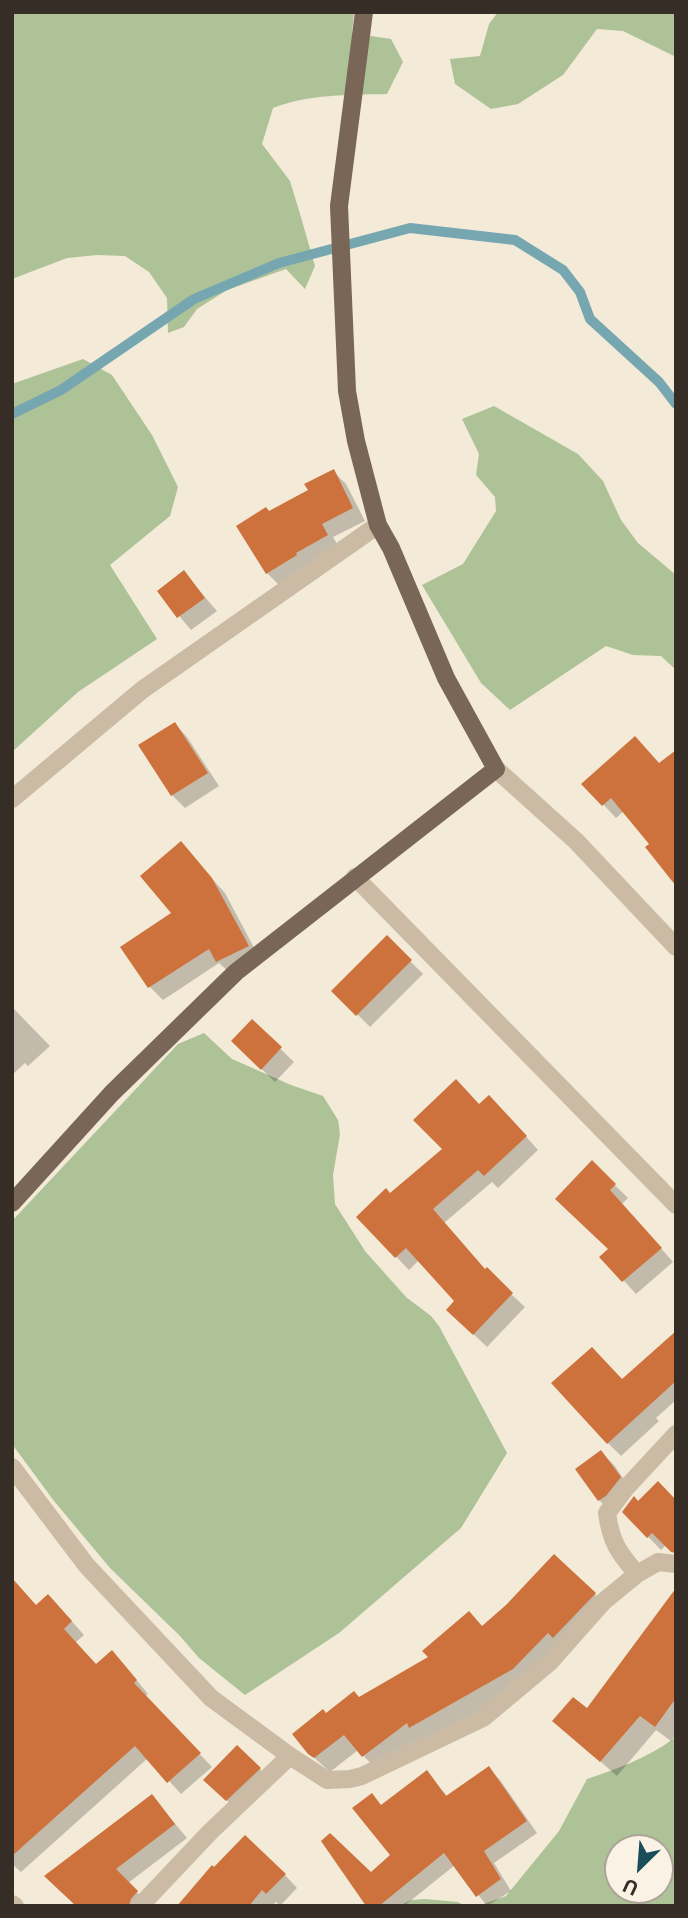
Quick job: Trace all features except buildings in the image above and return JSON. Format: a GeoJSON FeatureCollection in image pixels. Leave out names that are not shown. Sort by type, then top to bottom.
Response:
{"type":"FeatureCollection","features":[{"type":"Feature","properties":{"kind":"main road"},"geometry":{"type":"LineString","coordinates":[[12,1203],[112,1093],[236,972],[496,769],[446,678],[391,548],[378,525],[356,441],[347,391],[339,206],[364,12]]}},
{"type":"Feature","properties":{"kind":"street"},"geometry":{"type":"LineString","coordinates":[[12,799],[142,690],[378,525]]}},
{"type":"Feature","properties":{"kind":"street"},"geometry":{"type":"LineString","coordinates":[[496,769],[576,841],[676,947]]}},
{"type":"Feature","properties":{"kind":"street"},"geometry":{"type":"LineString","coordinates":[[355,877],[676,1205]]}},
{"type":"Feature","properties":{"kind":"street"},"geometry":{"type":"LineString","coordinates":[[637,1574],[616,1550],[607,1513],[625,1489],[676,1434]]}},
{"type":"Feature","properties":{"kind":"street"},"geometry":{"type":"LineString","coordinates":[[12,1467],[87,1566],[211,1698],[327,1780],[362,1776],[483,1718],[550,1662],[603,1602],[637,1574],[658,1562],[676,1564]]}},
{"type":"Feature","properties":{"kind":"street"},"geometry":{"type":"LineString","coordinates":[[140,1906],[210,1832],[290,1756]]}},
{"type":"Feature","properties":{"kind":"green space"},"geometry":{"type":"Polygon","coordinates":[[[12,12],[354,12],[352,33],[391,39],[403,62],[387,94],[315,98],[273,108],[262,144],[290,181],[300,214],[315,266],[305,289],[286,269],[227,290],[197,309],[184,327],[168,333],[167,298],[149,272],[125,256],[67,258],[12,279],[12,12]]]}},
{"type":"Feature","properties":{"kind":"green space"},"geometry":{"type":"Polygon","coordinates":[[[498,12],[676,12],[676,57],[623,31],[597,29],[563,75],[518,104],[491,109],[455,84],[450,59],[480,56],[489,24],[498,12]]]}},
{"type":"Feature","properties":{"kind":"green space"},"geometry":{"type":"Polygon","coordinates":[[[83,359],[112,375],[152,435],[178,487],[170,516],[110,565],[157,639],[78,692],[12,752],[12,384],[83,359]]]}},
{"type":"Feature","properties":{"kind":"green space"},"geometry":{"type":"Polygon","coordinates":[[[494,406],[578,454],[603,481],[621,520],[638,543],[676,575],[676,670],[661,656],[633,655],[606,646],[510,710],[481,683],[422,585],[463,564],[496,511],[495,497],[476,475],[479,454],[462,419],[494,406]]]}},
{"type":"Feature","properties":{"kind":"green space"},"geometry":{"type":"Polygon","coordinates":[[[204,1033],[232,1059],[323,1096],[338,1120],[340,1134],[333,1175],[335,1204],[365,1251],[406,1297],[431,1316],[439,1326],[507,1453],[461,1528],[339,1633],[245,1695],[199,1658],[110,1568],[54,1501],[12,1444],[12,1221],[178,1044],[204,1033]]]}},
{"type":"Feature","properties":{"kind":"green space"},"geometry":{"type":"Polygon","coordinates":[[[676,1739],[676,1906],[478,1906],[506,1896],[559,1831],[587,1779],[653,1752],[676,1739]]]}},
{"type":"Feature","properties":{"kind":"green space"},"geometry":{"type":"Polygon","coordinates":[[[411,1900],[458,1902],[465,1906],[399,1906],[411,1900]]]}},
{"type":"Feature","properties":{"kind":"waterway"},"geometry":{"type":"LineString","coordinates":[[12,414],[61,390],[194,299],[279,263],[410,228],[515,240],[563,270],[580,292],[590,319],[659,382],[676,404]]}}]}
